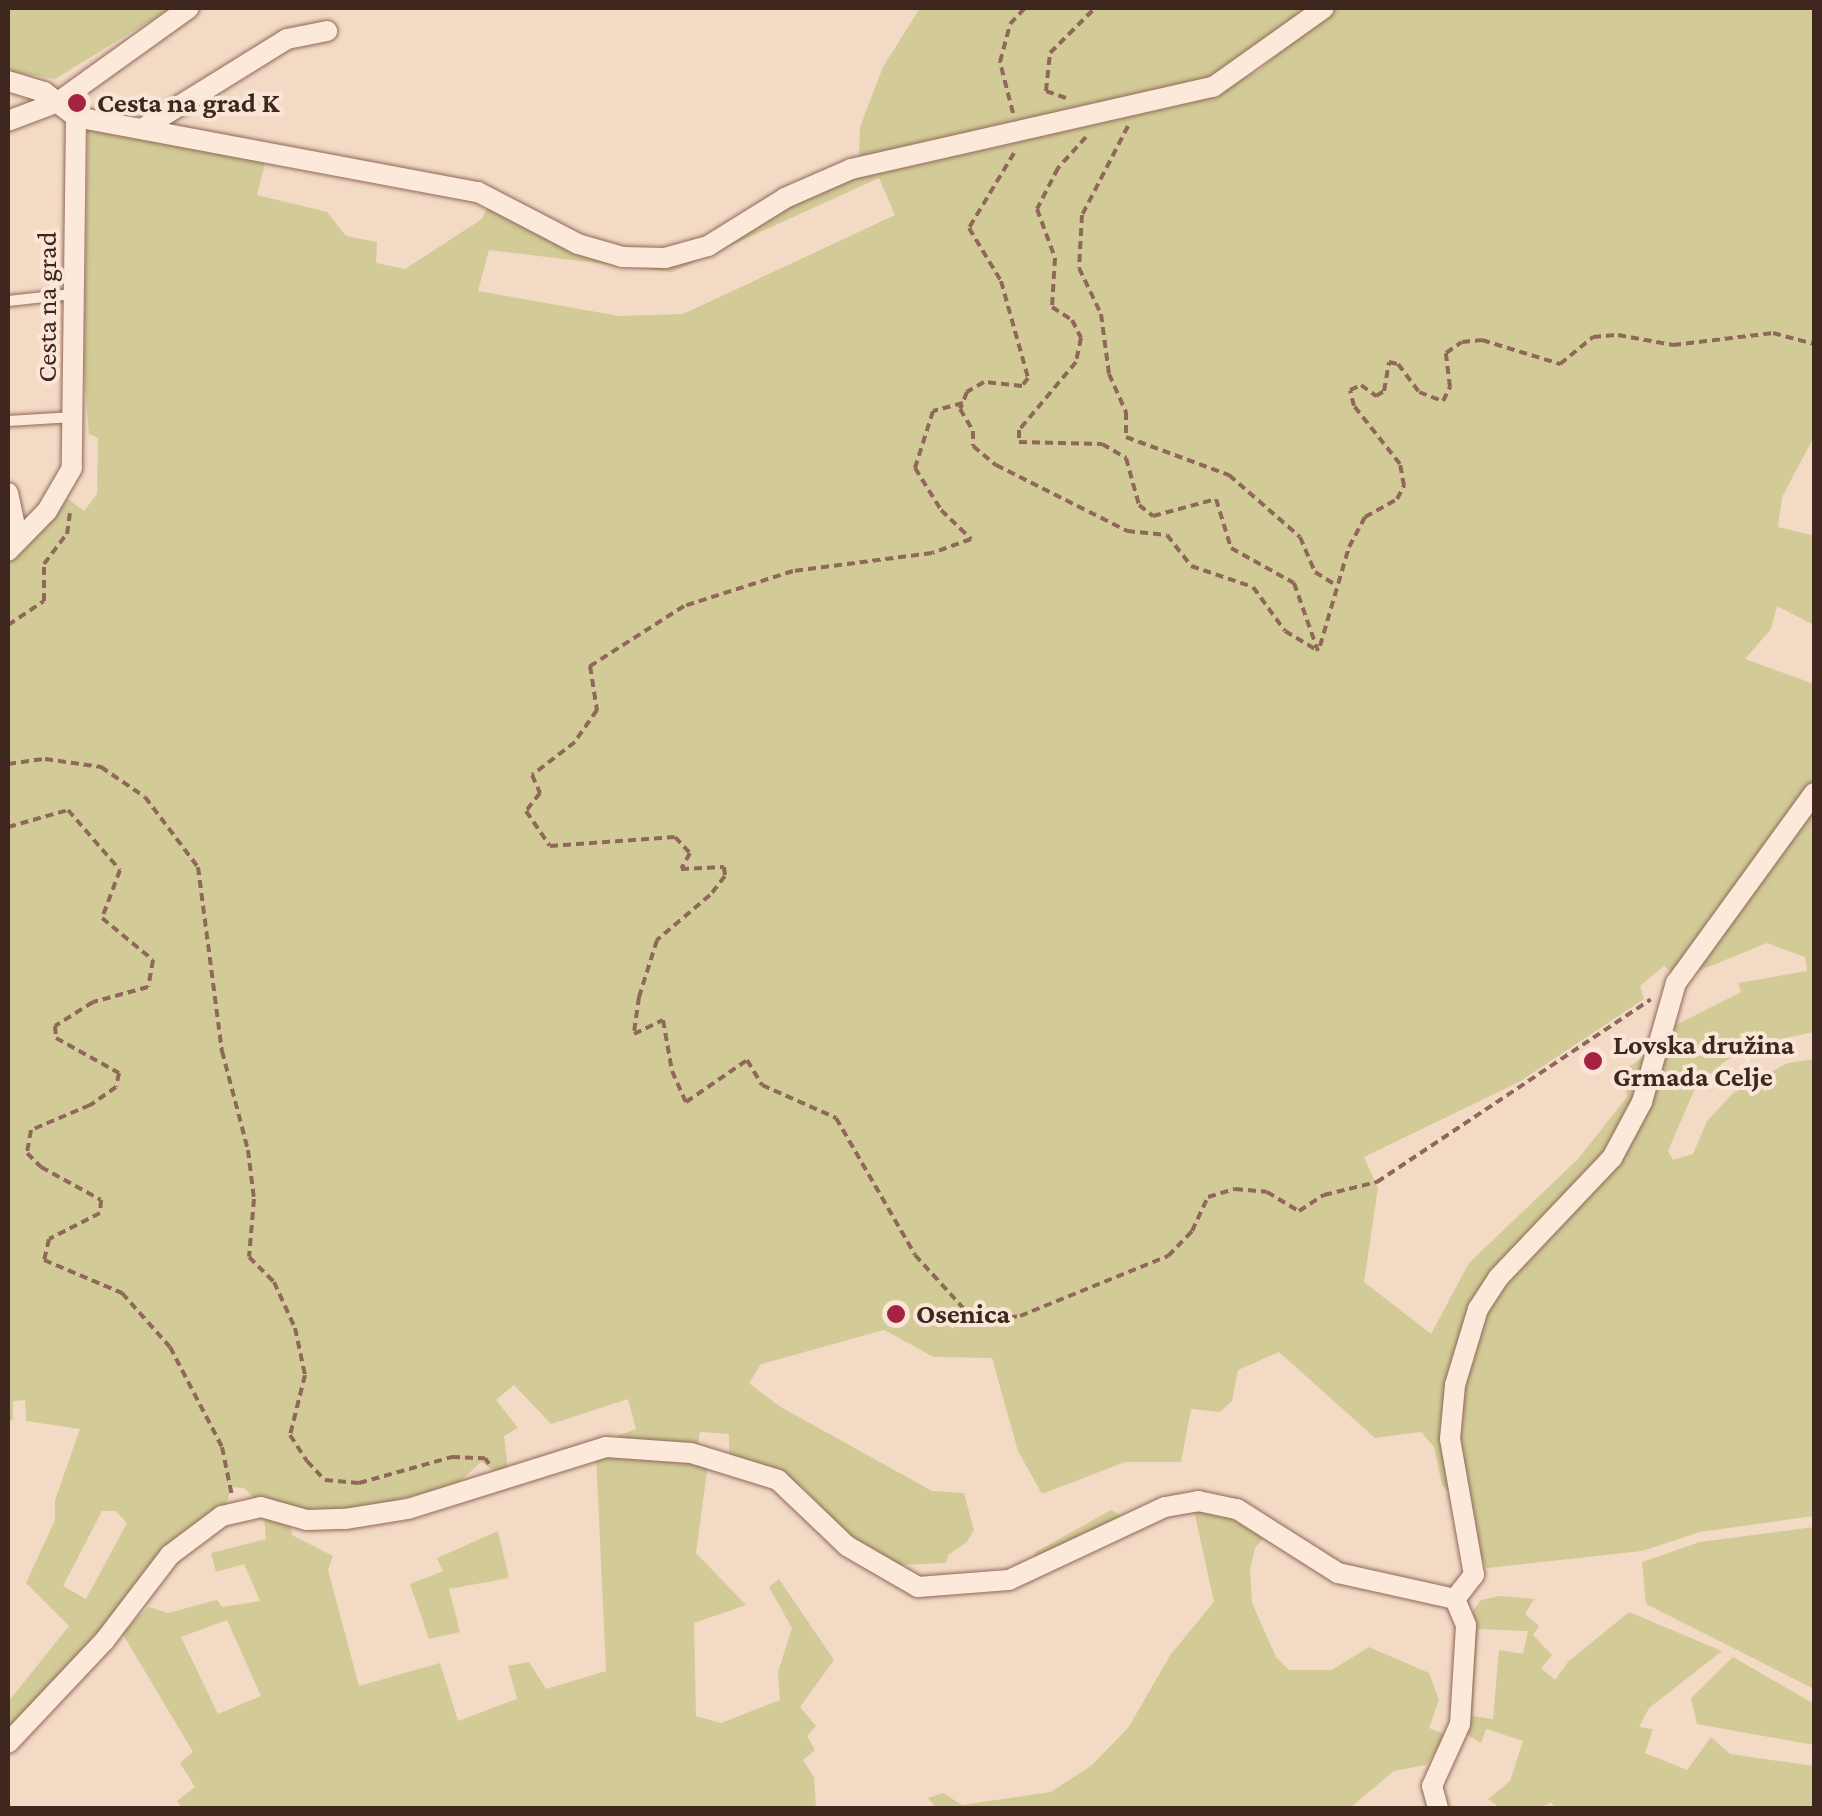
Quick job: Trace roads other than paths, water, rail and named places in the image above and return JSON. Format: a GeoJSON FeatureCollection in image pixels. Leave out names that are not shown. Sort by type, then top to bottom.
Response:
{"type":"FeatureCollection","features":[{"type":"Feature","properties":{"kind":"street"},"geometry":{"type":"LineString","coordinates":[[8,121],[58,102],[189,8]]}},
{"type":"Feature","properties":{"kind":"street"},"geometry":{"type":"LineString","coordinates":[[8,81],[58,102],[76,117],[478,192],[578,244],[623,257],[666,258],[708,246],[785,198],[850,169],[1140,106],[1234,78],[1324,8]]}},
{"type":"Feature","properties":{"kind":"street"},"geometry":{"type":"LineString","coordinates":[[144,127],[286,39],[327,31]]}},
{"type":"Feature","properties":{"kind":"street","name":"Cesta na grad"},"geometry":{"type":"LineString","coordinates":[[13,546],[59,494],[72,468],[76,117]]}},
{"type":"Feature","properties":{"kind":"street"},"geometry":{"type":"LineString","coordinates":[[8,494],[13,546]]}},
{"type":"Feature","properties":{"kind":"street"},"geometry":{"type":"LineString","coordinates":[[8,1743],[105,1640],[170,1555],[234,1510],[261,1507],[308,1520],[346,1519],[408,1508],[606,1446],[690,1453],[778,1480],[847,1546],[918,1588],[1010,1580],[1165,1508],[1198,1501],[1249,1516],[1338,1573],[1455,1599],[1470,1588],[1474,1575],[1450,1439],[1466,1342],[1498,1278],[1612,1158],[1642,1102],[1676,983],[1814,794]]}},
{"type":"Feature","properties":{"kind":"street"},"geometry":{"type":"LineString","coordinates":[[1438,1808],[1432,1786],[1462,1708],[1466,1625],[1455,1599]]}},
{"type":"Feature","properties":{"kind":"lane"},"geometry":{"type":"LineString","coordinates":[[8,301],[74,294]]}},
{"type":"Feature","properties":{"kind":"lane"},"geometry":{"type":"LineString","coordinates":[[8,421],[75,417]]}},
{"type":"Feature","properties":{"kind":"place","name":"Cesta na grad K"},"geometry":{"type":"Point","coordinates":[77,103]}},
{"type":"Feature","properties":{"kind":"place","name":"Lovska družina Grmada Celje"},"geometry":{"type":"Point","coordinates":[1593,1061]}},
{"type":"Feature","properties":{"kind":"place","name":"Osenica"},"geometry":{"type":"Point","coordinates":[896,1314]}}]}
